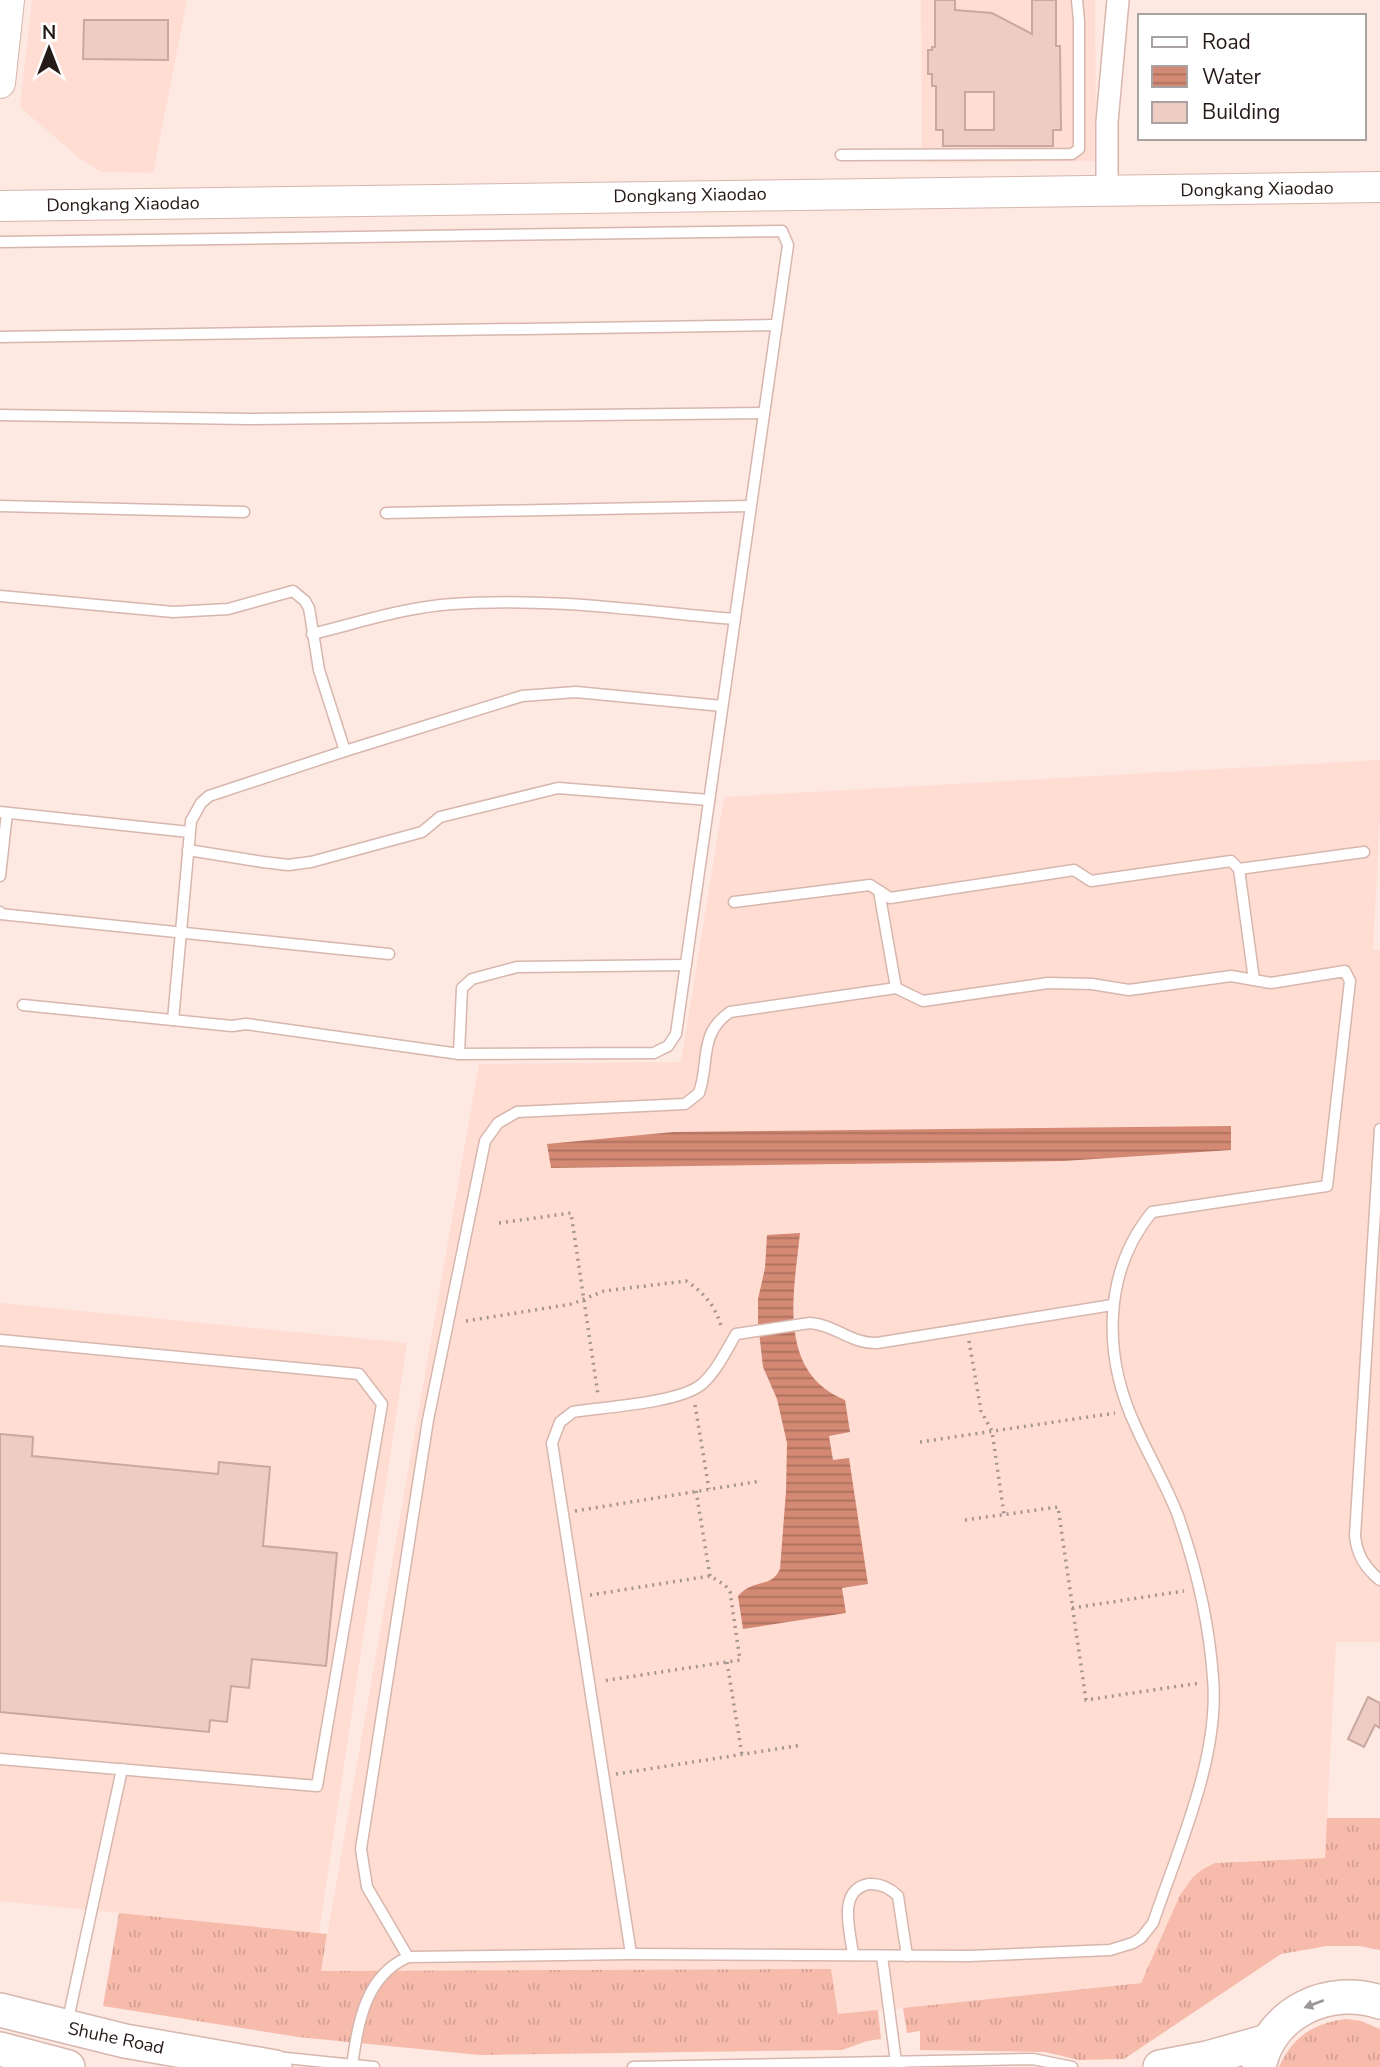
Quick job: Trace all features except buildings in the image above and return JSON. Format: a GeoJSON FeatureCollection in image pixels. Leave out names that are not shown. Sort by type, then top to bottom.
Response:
{"type":"FeatureCollection","features":[{"type":"Feature","properties":{"kind":"main road"},"geometry":{"type":"LineString","coordinates":[[1160,2067],[1207,2058],[1263,2054],[1288,2018],[1318,2001],[1353,1996],[1380,2002]]}},
{"type":"Feature","properties":{"kind":"main road","name":"Shuhe Road"},"geometry":{"type":"LineString","coordinates":[[0,2010],[71,2019],[186,2053],[275,2067]]}},
{"type":"Feature","properties":{"kind":"main road"},"geometry":{"type":"LineString","coordinates":[[0,2049],[68,2067]]}},
{"type":"Feature","properties":{"kind":"street"},"geometry":{"type":"LineString","coordinates":[[0,83],[9,0]]}},
{"type":"Feature","properties":{"kind":"street"},"geometry":{"type":"LineString","coordinates":[[1107,190],[1107,122],[1118,0]]}},
{"type":"Feature","properties":{"kind":"street","name":"Dongkang Xiaodao"},"geometry":{"type":"LineString","coordinates":[[0,206],[1380,187]]}},
{"type":"Feature","properties":{"kind":"lane"},"geometry":{"type":"LineString","coordinates":[[841,155],[1072,154],[1079,149],[1077,0]]}},
{"type":"Feature","properties":{"kind":"lane"},"geometry":{"type":"LineString","coordinates":[[1079,122],[1107,122]]}},
{"type":"Feature","properties":{"kind":"lane"},"geometry":{"type":"LineString","coordinates":[[0,242],[782,231],[788,245],[673,1041],[654,1053],[459,1054],[246,1024],[232,1026],[23,1005]]}},
{"type":"Feature","properties":{"kind":"lane"},"geometry":{"type":"LineString","coordinates":[[0,337],[775,325]]}},
{"type":"Feature","properties":{"kind":"lane"},"geometry":{"type":"LineString","coordinates":[[0,415],[248,419],[763,413]]}},
{"type":"Feature","properties":{"kind":"lane"},"geometry":{"type":"LineString","coordinates":[[0,506],[244,512]]}},
{"type":"Feature","properties":{"kind":"lane"},"geometry":{"type":"LineString","coordinates":[[386,513],[750,506]]}},
{"type":"Feature","properties":{"kind":"lane"},"geometry":{"type":"LineString","coordinates":[[0,596],[173,612],[228,609],[293,591],[300,595],[309,608],[319,670],[345,751]]}},
{"type":"Feature","properties":{"kind":"lane"},"geometry":{"type":"LineString","coordinates":[[312,634],[417,608],[453,604],[533,603],[734,619]]}},
{"type":"Feature","properties":{"kind":"lane"},"geometry":{"type":"LineString","coordinates":[[173,1020],[189,832],[195,812],[209,796],[522,696],[576,692],[722,706]]}},
{"type":"Feature","properties":{"kind":"lane"},"geometry":{"type":"LineString","coordinates":[[188,850],[275,864],[310,862],[422,832],[440,817],[558,788],[709,800]]}},
{"type":"Feature","properties":{"kind":"lane"},"geometry":{"type":"LineString","coordinates":[[0,876],[3,812],[189,832]]}},
{"type":"Feature","properties":{"kind":"lane"},"geometry":{"type":"LineString","coordinates":[[1239,869],[1364,852]]}},
{"type":"Feature","properties":{"kind":"lane"},"geometry":{"type":"LineString","coordinates":[[734,902],[870,885],[890,898],[1074,870],[1091,881],[1231,861],[1239,869],[1254,980]]}},
{"type":"Feature","properties":{"kind":"lane"},"geometry":{"type":"LineString","coordinates":[[879,891],[896,988]]}},
{"type":"Feature","properties":{"kind":"lane"},"geometry":{"type":"LineString","coordinates":[[0,912],[388,954]]}},
{"type":"Feature","properties":{"kind":"lane"},"geometry":{"type":"LineString","coordinates":[[459,1054],[462,988],[472,979],[517,968],[686,965]]}},
{"type":"Feature","properties":{"kind":"lane"},"geometry":{"type":"LineString","coordinates":[[352,2066],[357,2034],[371,1990],[390,1966],[408,1957],[631,1954],[969,1956],[1110,1950],[1122,1948],[1141,1938],[1153,1923],[1203,1774],[1213,1725],[1214,1681],[1199,1588],[1177,1514],[1129,1411],[1116,1362],[1112,1306],[1128,1250],[1140,1227],[1152,1212],[1327,1186],[1350,981],[1345,971],[1270,983],[1231,976],[1129,990],[1092,984],[1048,983],[923,1001],[896,988],[730,1012],[710,1033],[699,1093],[685,1104],[517,1112],[498,1123],[485,1141],[428,1420],[361,1849],[367,1887],[408,1957]]}},
{"type":"Feature","properties":{"kind":"lane"},"geometry":{"type":"LineString","coordinates":[[1380,1129],[1355,1536],[1363,1563],[1380,1580]]}},
{"type":"Feature","properties":{"kind":"lane"},"geometry":{"type":"LineString","coordinates":[[631,1954],[552,1443],[561,1422],[573,1412],[674,1396],[693,1390],[709,1377],[736,1334],[810,1323],[833,1327],[846,1337],[867,1344],[1112,1306]]}},
{"type":"Feature","properties":{"kind":"lane"},"geometry":{"type":"LineString","coordinates":[[0,1340],[359,1374],[382,1404],[317,1786],[0,1759]]}},
{"type":"Feature","properties":{"kind":"lane"},"geometry":{"type":"LineString","coordinates":[[71,2019],[122,1769]]}},
{"type":"Feature","properties":{"kind":"lane"},"geometry":{"type":"LineString","coordinates":[[853,1955],[847,1905],[856,1890],[872,1884],[886,1886],[898,1896],[907,1956]]}},
{"type":"Feature","properties":{"kind":"lane"},"geometry":{"type":"LineString","coordinates":[[882,1956],[899,2064]]}},
{"type":"Feature","properties":{"kind":"lane"},"geometry":{"type":"LineString","coordinates":[[125,2029],[243,2053],[374,2067]]}},
{"type":"Feature","properties":{"kind":"lane"},"geometry":{"type":"LineString","coordinates":[[633,2067],[899,2064],[1033,2059],[1072,2067]]}},
{"type":"Feature","properties":{"kind":"path"},"geometry":{"type":"LineString","coordinates":[[499,1223],[571,1213],[600,1408]]}},
{"type":"Feature","properties":{"kind":"path"},"geometry":{"type":"LineString","coordinates":[[466,1321],[572,1304],[604,1291],[686,1281],[705,1295],[712,1304],[727,1349]]}},
{"type":"Feature","properties":{"kind":"path"},"geometry":{"type":"LineString","coordinates":[[967,1329],[981,1411],[992,1431],[1004,1514]]}},
{"type":"Feature","properties":{"kind":"path"},"geometry":{"type":"LineString","coordinates":[[693,1390],[709,1489]]}},
{"type":"Feature","properties":{"kind":"path"},"geometry":{"type":"LineString","coordinates":[[920,1442],[1129,1411]]}},
{"type":"Feature","properties":{"kind":"path"},"geometry":{"type":"LineString","coordinates":[[563,1513],[761,1481]]}},
{"type":"Feature","properties":{"kind":"path"},"geometry":{"type":"LineString","coordinates":[[696,1491],[710,1576]]}},
{"type":"Feature","properties":{"kind":"path"},"geometry":{"type":"LineString","coordinates":[[965,1520],[1058,1507],[1086,1700],[1214,1681]]}},
{"type":"Feature","properties":{"kind":"path"},"geometry":{"type":"LineString","coordinates":[[576,1597],[710,1576],[726,1585],[730,1592],[740,1660],[589,1683]]}},
{"type":"Feature","properties":{"kind":"path"},"geometry":{"type":"LineString","coordinates":[[1072,1608],[1199,1588]]}},
{"type":"Feature","properties":{"kind":"path"},"geometry":{"type":"LineString","coordinates":[[727,1662],[742,1755]]}},
{"type":"Feature","properties":{"kind":"path"},"geometry":{"type":"LineString","coordinates":[[604,1776],[802,1745]]}},
{"type":"Feature","properties":{"kind":"shaded area"},"geometry":{"type":"Polygon","coordinates":[[[32,0],[187,0],[153,173],[101,172],[78,157],[20,107],[32,0]]]}},
{"type":"Feature","properties":{"kind":"shaded area"},"geometry":{"type":"Polygon","coordinates":[[[921,0],[1095,0],[1096,161],[922,163],[921,0]]]}},
{"type":"Feature","properties":{"kind":"shaded area"},"geometry":{"type":"Polygon","coordinates":[[[1380,760],[1373,950],[1380,950],[1380,1642],[1336,1642],[1325,1858],[1215,1863],[1203,1869],[1193,1877],[1180,1895],[1141,1983],[838,2015],[831,1969],[321,1971],[479,1064],[681,1062],[724,797],[1380,760]]]}},
{"type":"Feature","properties":{"kind":"shaded area"},"geometry":{"type":"Polygon","coordinates":[[[0,1303],[407,1343],[319,1933],[0,1901],[0,1303]]]}},
{"type":"Feature","properties":{"kind":"green space"},"geometry":{"type":"Polygon","coordinates":[[[1327,1818],[1380,1818],[1380,1950],[1359,1946],[1327,1946],[1281,1954],[1124,2059],[1079,2060],[1045,2052],[920,2050],[920,2031],[907,2033],[903,2008],[1141,1983],[1180,1895],[1193,1877],[1215,1863],[1325,1858],[1327,1818]]]}},
{"type":"Feature","properties":{"kind":"green space"},"geometry":{"type":"Polygon","coordinates":[[[119,1913],[327,1934],[321,1971],[831,1969],[838,2014],[878,2010],[881,2039],[842,2050],[480,2055],[298,2037],[103,2006],[119,1913]]]}},
{"type":"Feature","properties":{"kind":"green space"},"geometry":{"type":"Polygon","coordinates":[[[1346,2019],[1361,2021],[1380,2029],[1380,2067],[1279,2067],[1290,2047],[1305,2033],[1324,2024],[1346,2019]]]}},
{"type":"Feature","properties":{"kind":"water"},"geometry":{"type":"Polygon","coordinates":[[[1231,1126],[1231,1150],[1064,1161],[551,1168],[547,1144],[673,1132],[1231,1126]]]}},
{"type":"Feature","properties":{"kind":"water"},"geometry":{"type":"Polygon","coordinates":[[[800,1233],[793,1304],[794,1328],[799,1350],[808,1370],[823,1387],[845,1400],[850,1432],[829,1436],[833,1460],[849,1458],[868,1584],[842,1588],[846,1613],[743,1629],[738,1596],[750,1587],[772,1579],[780,1569],[786,1491],[787,1443],[777,1399],[763,1367],[758,1323],[758,1299],[765,1268],[767,1235],[800,1233]]]}}]}
